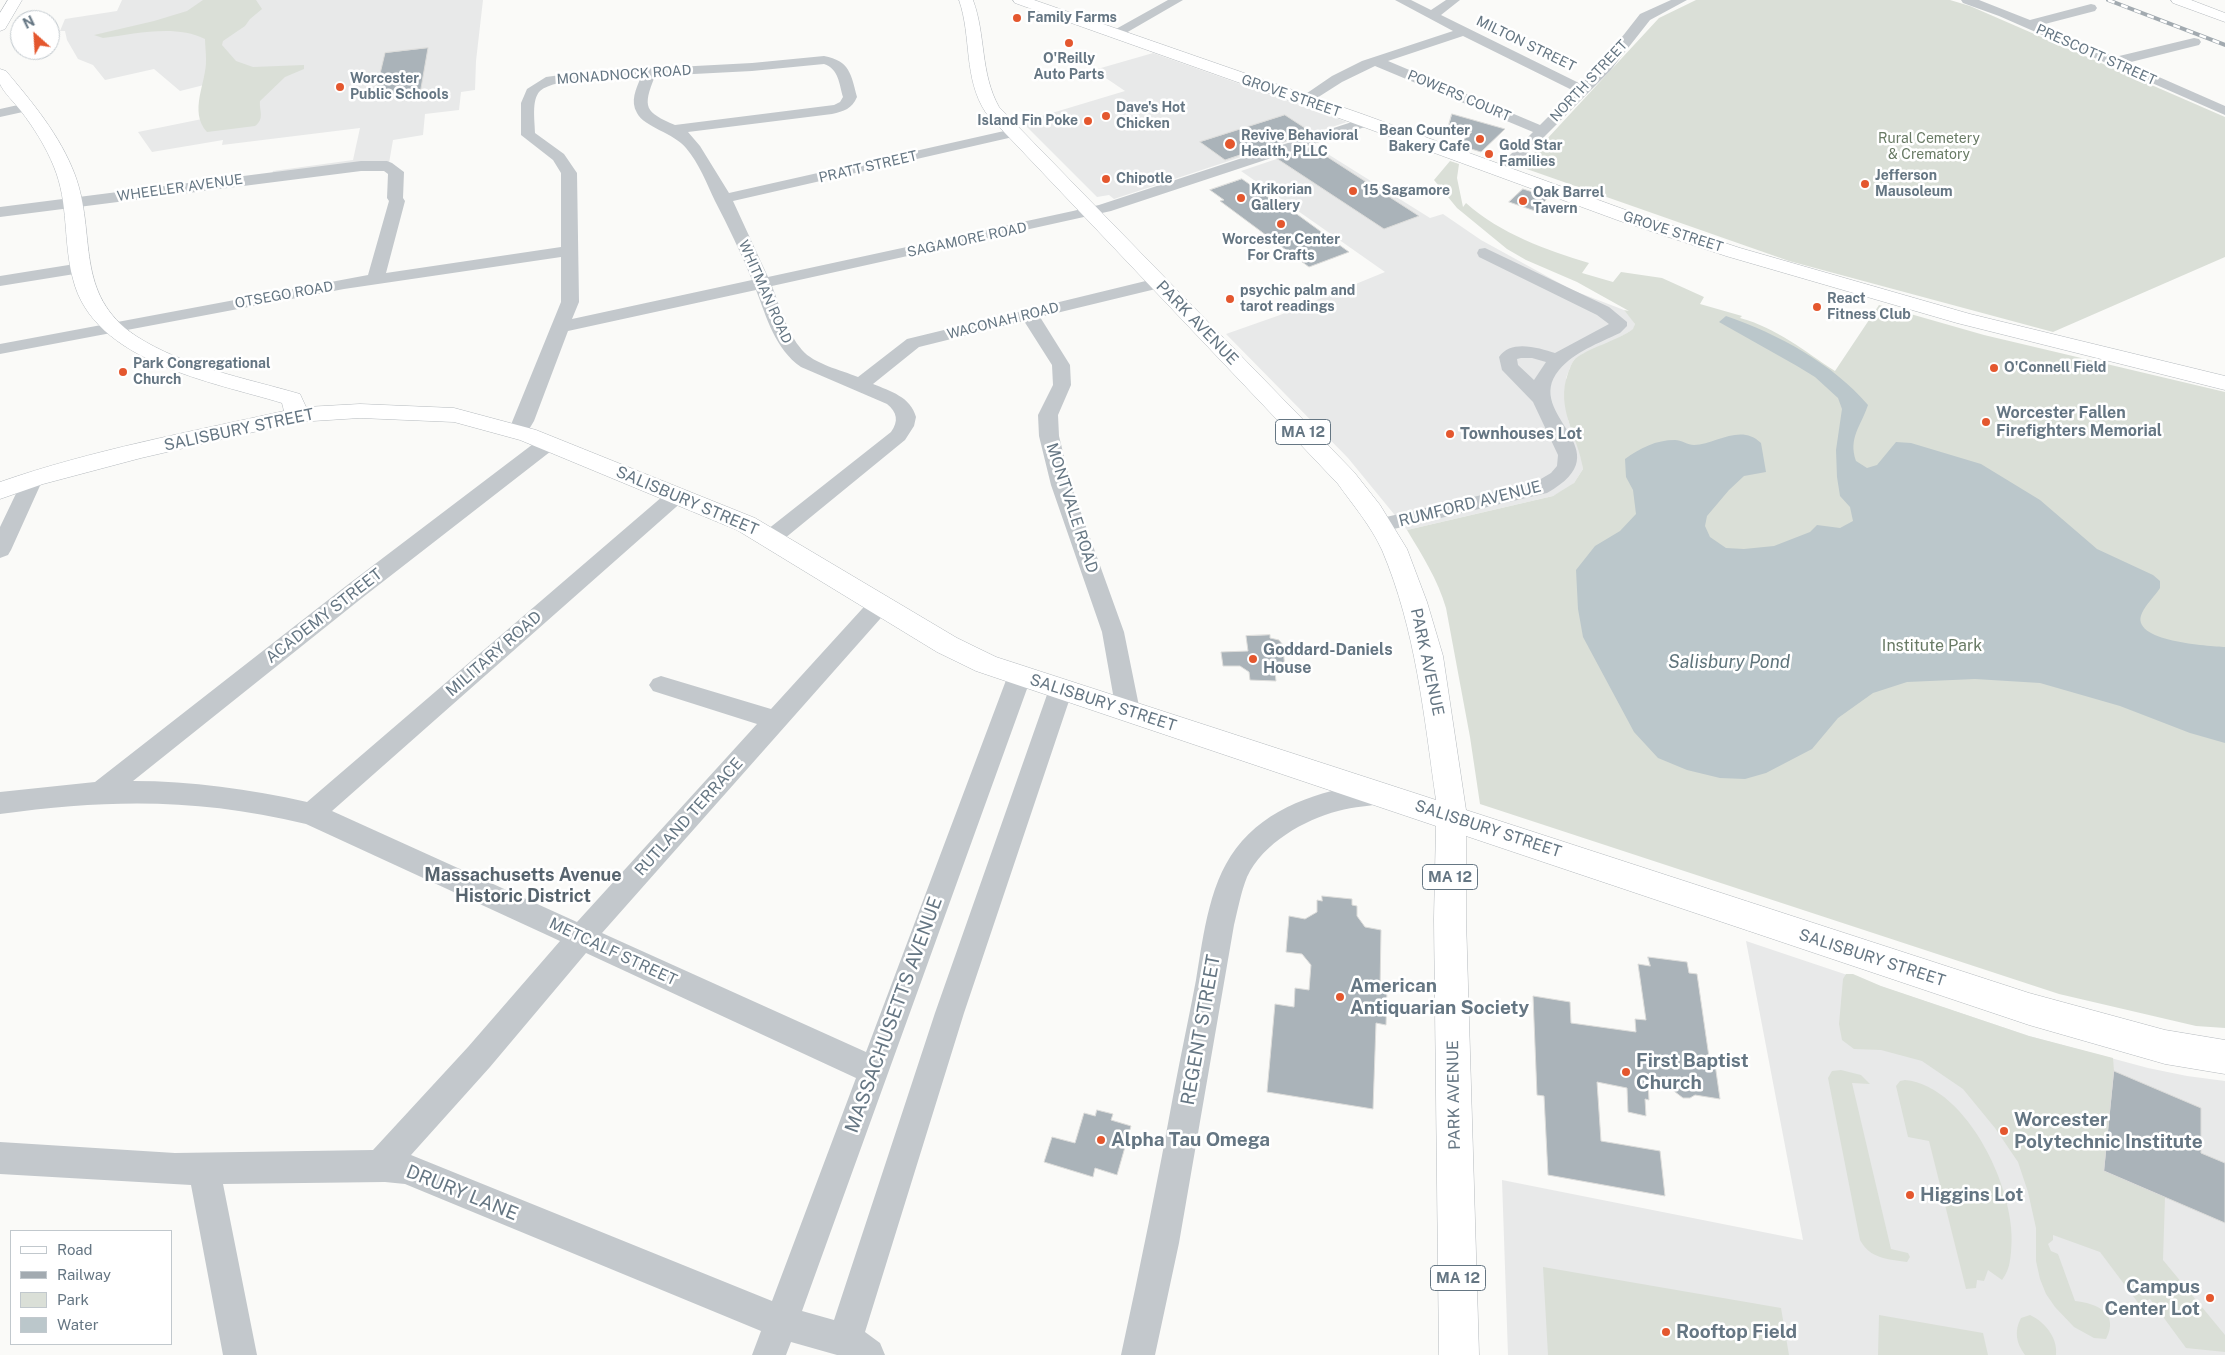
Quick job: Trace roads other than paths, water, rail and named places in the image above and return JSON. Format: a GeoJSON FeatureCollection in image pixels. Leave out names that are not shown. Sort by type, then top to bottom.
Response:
{"type":"FeatureCollection","features":[{"type":"Feature","properties":{"kind":"main road","name":"GROVE STREET"},"geometry":{"type":"LineString","coordinates":[[1020,0],[1696,240],[1868,292],[2025,335],[2225,383]]}},
{"type":"Feature","properties":{"kind":"main road"},"geometry":{"type":"LineString","coordinates":[[2178,0],[2225,18]]}},
{"type":"Feature","properties":{"kind":"main road"},"geometry":{"type":"LineString","coordinates":[[2210,0],[2225,6]]}},
{"type":"Feature","properties":{"kind":"main road"},"geometry":{"type":"LineString","coordinates":[[0,26],[9,4]]}},
{"type":"Feature","properties":{"kind":"main road","name":"PARK AVENUE"},"geometry":{"type":"LineString","coordinates":[[972,5],[976,73],[979,84],[992,109],[1334,465],[1381,525],[1403,571],[1427,648],[1451,800],[1450,919],[1458,1355]]}},
{"type":"Feature","properties":{"kind":"main road"},"geometry":{"type":"LineString","coordinates":[[0,74],[27,107],[58,157],[67,177],[74,203],[82,279],[97,309],[112,327],[138,347],[167,359],[292,399],[297,416]]}},
{"type":"Feature","properties":{"kind":"main road","name":"SALISBURY STREET"},"geometry":{"type":"LineString","coordinates":[[0,491],[33,480],[141,451],[297,416],[343,411],[434,413],[468,418],[518,432],[548,443],[724,514],[771,538],[970,657],[1020,676],[2029,1009],[2165,1047],[2225,1057]]}},
{"type":"Feature","properties":{"kind":"street"},"geometry":{"type":"LineString","coordinates":[[1114,34],[1177,0]]}},
{"type":"Feature","properties":{"kind":"street","name":"MILTON STREET"},"geometry":{"type":"LineString","coordinates":[[1401,0],[1583,90]]}},
{"type":"Feature","properties":{"kind":"street"},"geometry":{"type":"LineString","coordinates":[[1433,15],[1454,0]]}},
{"type":"Feature","properties":{"kind":"street","name":"NORTH STREET"},"geometry":{"type":"LineString","coordinates":[[1502,171],[1605,68],[1645,18],[1681,0]]}},
{"type":"Feature","properties":{"kind":"street","name":"PRESCOTT STREET"},"geometry":{"type":"LineString","coordinates":[[1967,0],[2028,24],[2225,111]]}},
{"type":"Feature","properties":{"kind":"street"},"geometry":{"type":"LineString","coordinates":[[1986,6],[2010,0]]}},
{"type":"Feature","properties":{"kind":"street"},"geometry":{"type":"LineString","coordinates":[[2028,24],[2090,8]]}},
{"type":"Feature","properties":{"kind":"street"},"geometry":{"type":"LineString","coordinates":[[1304,100],[1337,79],[1375,60],[1465,31]]}},
{"type":"Feature","properties":{"kind":"street"},"geometry":{"type":"LineString","coordinates":[[2113,62],[2194,42]]}},
{"type":"Feature","properties":{"kind":"street","name":"POWERS COURT"},"geometry":{"type":"LineString","coordinates":[[1375,60],[1543,131]]}},
{"type":"Feature","properties":{"kind":"street","name":"MONADNOCK ROAD"},"geometry":{"type":"LineString","coordinates":[[518,432],[570,302],[569,173],[559,157],[528,135],[528,103],[531,92],[541,84],[558,79],[829,61],[841,68],[850,98],[843,106],[826,111],[671,130]]}},
{"type":"Feature","properties":{"kind":"street","name":"WHITMAN ROAD"},"geometry":{"type":"LineString","coordinates":[[650,72],[640,95],[640,106],[652,120],[690,142],[705,165],[722,198],[785,339],[796,355],[808,362],[888,396],[903,407],[908,415],[905,428],[898,436],[771,538]]}},
{"type":"Feature","properties":{"kind":"street"},"geometry":{"type":"LineString","coordinates":[[0,113],[27,107]]}},
{"type":"Feature","properties":{"kind":"street","name":"SAGAMORE ROAD"},"geometry":{"type":"LineString","coordinates":[[560,327],[1089,212],[1366,122]]}},
{"type":"Feature","properties":{"kind":"street","name":"PRATT STREET"},"geometry":{"type":"LineString","coordinates":[[722,198],[848,172],[1013,133]]}},
{"type":"Feature","properties":{"kind":"street","name":"WHEELER AVENUE"},"geometry":{"type":"LineString","coordinates":[[0,212],[239,180],[361,166],[387,166],[396,172],[395,198],[397,201],[376,279]]}},
{"type":"Feature","properties":{"kind":"street","name":"OTSEGO ROAD"},"geometry":{"type":"LineString","coordinates":[[0,349],[376,279],[569,251]]}},
{"type":"Feature","properties":{"kind":"street"},"geometry":{"type":"LineString","coordinates":[[1485,252],[1603,311],[1618,322],[1618,326],[1614,329],[1579,344],[1557,360],[1540,386],[1542,400]]}},
{"type":"Feature","properties":{"kind":"street"},"geometry":{"type":"LineString","coordinates":[[0,281],[81,268]]}},
{"type":"Feature","properties":{"kind":"street","name":"WACONAH ROAD"},"geometry":{"type":"LineString","coordinates":[[860,384],[913,343],[1158,283]]}},
{"type":"Feature","properties":{"kind":"street","name":"MONTVALE ROAD"},"geometry":{"type":"LineString","coordinates":[[1029,314],[1061,365],[1062,385],[1048,415],[1049,436],[1062,485],[1113,632],[1128,711]]}},
{"type":"Feature","properties":{"kind":"street","name":"RUMFORD AVENUE"},"geometry":{"type":"LineString","coordinates":[[1381,525],[1540,488],[1561,478],[1568,467],[1568,456],[1542,400],[1508,366],[1508,357],[1516,352],[1527,351],[1557,360]]}},
{"type":"Feature","properties":{"kind":"street","name":"ACADEMY STREET"},"geometry":{"type":"LineString","coordinates":[[101,792],[354,592],[548,443]]}},
{"type":"Feature","properties":{"kind":"street"},"geometry":{"type":"LineString","coordinates":[[0,550],[33,480]]}},
{"type":"Feature","properties":{"kind":"street","name":"MILITARY ROAD"},"geometry":{"type":"LineString","coordinates":[[311,814],[677,495]]}},
{"type":"Feature","properties":{"kind":"street","name":"RUTLAND TERRACE"},"geometry":{"type":"LineString","coordinates":[[380,1166],[479,1057],[581,937],[880,604]]}},
{"type":"Feature","properties":{"kind":"street","name":"MASSACHUSETTS AVENUE"},"geometry":{"type":"LineString","coordinates":[[769,1355],[1020,676]]}},
{"type":"Feature","properties":{"kind":"street"},"geometry":{"type":"LineString","coordinates":[[661,685],[776,720]]}},
{"type":"Feature","properties":{"kind":"street"},"geometry":{"type":"LineString","coordinates":[[856,1347],[925,1083],[1019,802],[1061,689]]}},
{"type":"Feature","properties":{"kind":"street","name":"METCALF STREET"},"geometry":{"type":"LineString","coordinates":[[0,803],[101,792],[176,791],[253,799],[311,814],[873,1070]]}},
{"type":"Feature","properties":{"kind":"street","name":"REGENT STREET"},"geometry":{"type":"LineString","coordinates":[[1138,1355],[1163,1233],[1218,937],[1231,884],[1246,857],[1262,840],[1297,815],[1329,802],[1358,795],[1378,794]]}},
{"type":"Feature","properties":{"kind":"street","name":"DRURY LANE"},"geometry":{"type":"LineString","coordinates":[[0,1158],[175,1169],[380,1166],[405,1168],[781,1322],[856,1347]]}},
{"type":"Feature","properties":{"kind":"street"},"geometry":{"type":"LineString","coordinates":[[204,1169],[240,1355]]}},
{"type":"Feature","properties":{"kind":"water","name":"Salisbury Pond"},"geometry":{"type":"Polygon","coordinates":[[[1726,316],[1784,341],[1821,363],[1854,390],[1868,405],[1854,439],[1856,461],[1867,468],[1877,465],[1896,442],[1911,443],[1981,464],[2040,500],[2097,549],[2153,575],[2160,581],[2160,588],[2142,613],[2141,623],[2147,630],[2173,641],[2225,647],[2225,743],[2190,733],[2120,706],[2040,683],[1975,679],[1907,682],[1873,693],[1838,718],[1812,749],[1766,773],[1745,779],[1720,778],[1687,770],[1658,758],[1634,732],[1583,637],[1578,609],[1576,570],[1595,546],[1620,531],[1636,514],[1633,490],[1626,477],[1625,459],[1648,445],[1668,440],[1677,440],[1694,445],[1728,436],[1745,435],[1753,437],[1761,443],[1766,472],[1744,476],[1729,490],[1707,516],[1705,526],[1710,537],[1726,548],[1744,549],[1774,546],[1810,532],[1817,525],[1840,528],[1853,521],[1850,507],[1840,496],[1837,477],[1836,450],[1842,409],[1838,398],[1815,377],[1719,322],[1726,316]]]}},
{"type":"Feature","properties":{"kind":"railway"},"geometry":{"type":"LineString","coordinates":[[2108,0],[2225,45]]}},
{"type":"Feature","properties":{"kind":"place","name":"Family Farms"},"geometry":{"type":"Point","coordinates":[1017,18]}},
{"type":"Feature","properties":{"kind":"place","name":"O'Reilly Auto Parts"},"geometry":{"type":"Point","coordinates":[1069,43]}},
{"type":"Feature","properties":{"kind":"place","name":"Worcester Public Schools"},"geometry":{"type":"Point","coordinates":[340,87]}},
{"type":"Feature","properties":{"kind":"place","name":"Dave's Hot Chicken"},"geometry":{"type":"Point","coordinates":[1106,116]}},
{"type":"Feature","properties":{"kind":"place","name":"Island Fin Poke"},"geometry":{"type":"Point","coordinates":[1088,121]}},
{"type":"Feature","properties":{"kind":"place","name":"Bean Counter Bakery Cafe"},"geometry":{"type":"Point","coordinates":[1480,139]}},
{"type":"Feature","properties":{"kind":"place","name":"Revive Behavioral Health, PLLC"},"geometry":{"type":"Point","coordinates":[1230,144]}},
{"type":"Feature","properties":{"kind":"place","name":"Gold Star Families"},"geometry":{"type":"Point","coordinates":[1489,154]}},
{"type":"Feature","properties":{"kind":"place","name":"Chipotle"},"geometry":{"type":"Point","coordinates":[1106,179]}},
{"type":"Feature","properties":{"kind":"place","name":"Jefferson Mausoleum"},"geometry":{"type":"Point","coordinates":[1865,184]}},
{"type":"Feature","properties":{"kind":"place","name":"15 Sagamore"},"geometry":{"type":"Point","coordinates":[1353,191]}},
{"type":"Feature","properties":{"kind":"place","name":"Krikorian Gallery"},"geometry":{"type":"Point","coordinates":[1241,198]}},
{"type":"Feature","properties":{"kind":"place","name":"Oak Barrel Tavern"},"geometry":{"type":"Point","coordinates":[1523,201]}},
{"type":"Feature","properties":{"kind":"place","name":"Worcester Center For Crafts"},"geometry":{"type":"Point","coordinates":[1281,224]}},
{"type":"Feature","properties":{"kind":"place","name":"psychic palm and tarot readings"},"geometry":{"type":"Point","coordinates":[1230,299]}},
{"type":"Feature","properties":{"kind":"place","name":"React Fitness Club"},"geometry":{"type":"Point","coordinates":[1817,307]}},
{"type":"Feature","properties":{"kind":"place","name":"O'Connell Field"},"geometry":{"type":"Point","coordinates":[1994,368]}},
{"type":"Feature","properties":{"kind":"place","name":"Park Congregational Church"},"geometry":{"type":"Point","coordinates":[123,372]}},
{"type":"Feature","properties":{"kind":"place","name":"Worcester Fallen Firefighters Memorial"},"geometry":{"type":"Point","coordinates":[1986,422]}},
{"type":"Feature","properties":{"kind":"place","name":"Townhouses Lot"},"geometry":{"type":"Point","coordinates":[1450,434]}},
{"type":"Feature","properties":{"kind":"place","name":"Goddard-Daniels House"},"geometry":{"type":"Point","coordinates":[1253,659]}},
{"type":"Feature","properties":{"kind":"place","name":"American Antiquarian Society"},"geometry":{"type":"Point","coordinates":[1340,997]}},
{"type":"Feature","properties":{"kind":"place","name":"First Baptist Church"},"geometry":{"type":"Point","coordinates":[1626,1072]}},
{"type":"Feature","properties":{"kind":"place","name":"Worcester Polytechnic Institute"},"geometry":{"type":"Point","coordinates":[2004,1131]}},
{"type":"Feature","properties":{"kind":"place","name":"Alpha Tau Omega"},"geometry":{"type":"Point","coordinates":[1101,1140]}},
{"type":"Feature","properties":{"kind":"place","name":"Higgins Lot"},"geometry":{"type":"Point","coordinates":[1910,1195]}},
{"type":"Feature","properties":{"kind":"place","name":"Campus Center Lot"},"geometry":{"type":"Point","coordinates":[2210,1298]}},
{"type":"Feature","properties":{"kind":"place","name":"Rooftop Field"},"geometry":{"type":"Point","coordinates":[1666,1332]}},
{"type":"Feature","properties":{"kind":"district","name":"Massachusetts Avenue Historic District"},"geometry":{"type":"Point","coordinates":[523,885]}},
{"type":"Feature","properties":{"kind":"park label","name":"Rural Cemetery & Crematory"},"geometry":{"type":"Point","coordinates":[1929,148]}},
{"type":"Feature","properties":{"kind":"park label","name":"Institute Park"},"geometry":{"type":"Point","coordinates":[1932,646]}}]}
